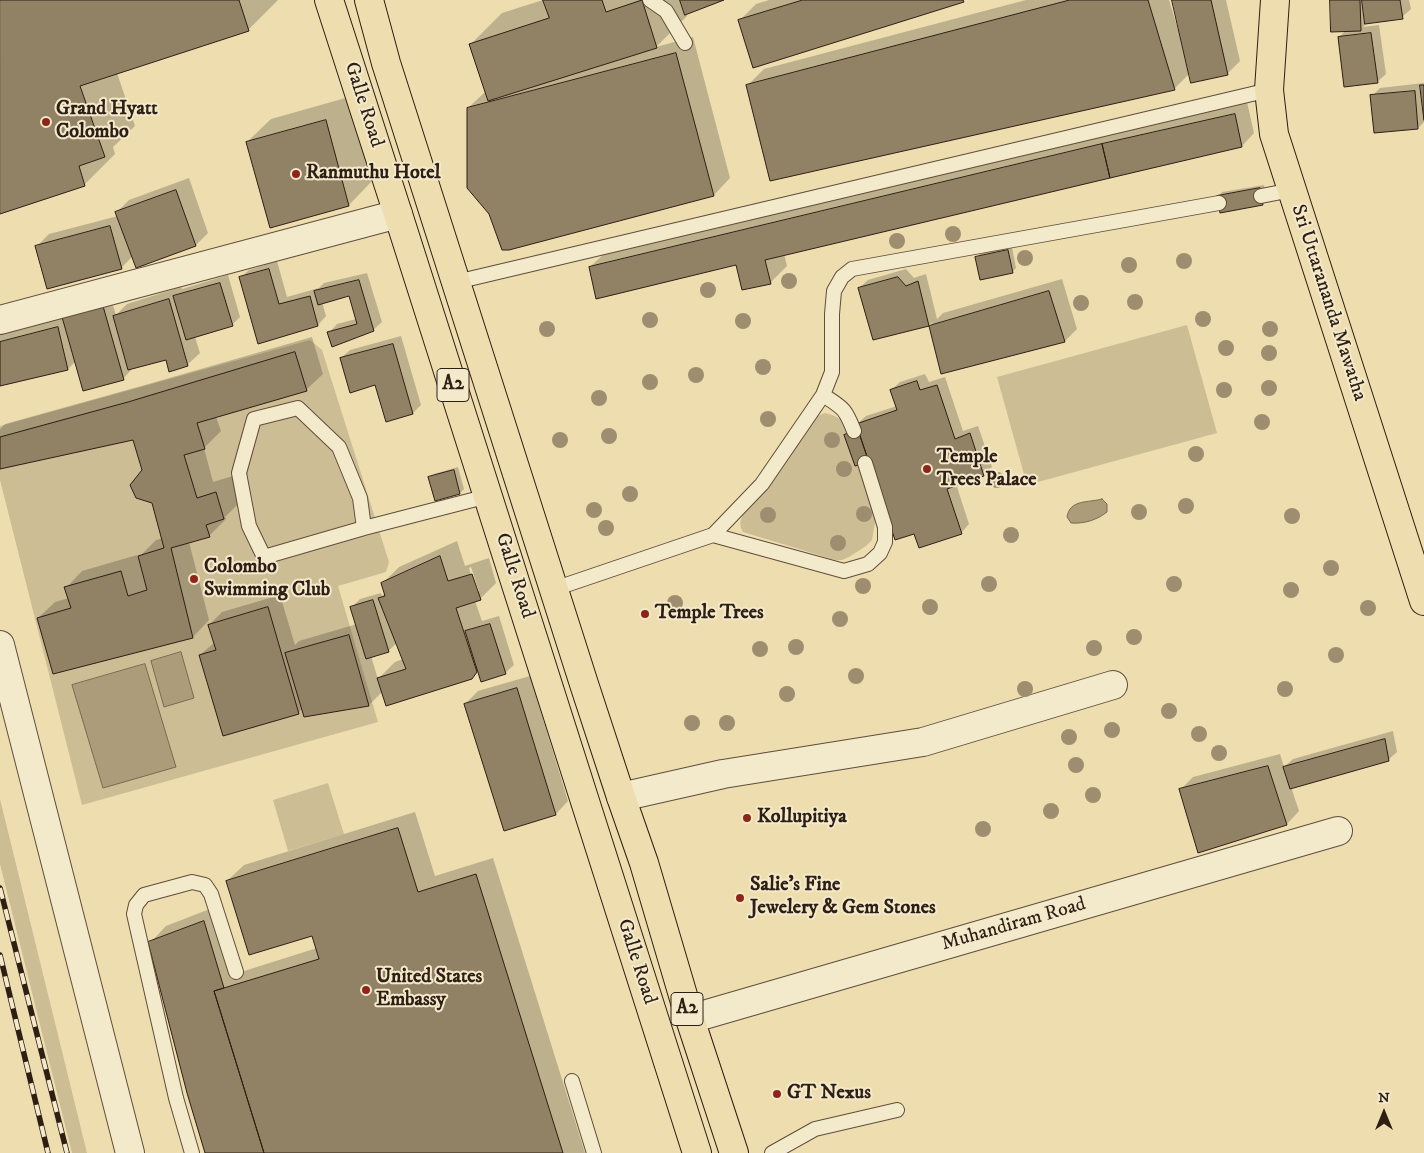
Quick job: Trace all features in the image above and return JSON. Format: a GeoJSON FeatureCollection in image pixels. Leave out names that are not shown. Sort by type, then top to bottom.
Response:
{"type":"FeatureCollection","features":[{"type":"Feature","properties":{"kind":"main road","name":"Galle Road"},"geometry":{"type":"LineString","coordinates":[[329,0],[697,1153]]}},
{"type":"Feature","properties":{"kind":"main road","name":"Galle Road"},"geometry":{"type":"LineString","coordinates":[[369,0],[386,63],[644,864],[690,1019],[734,1153]]}},
{"type":"Feature","properties":{"kind":"main road","name":"Sri Uttarananda Mawatha"},"geometry":{"type":"LineString","coordinates":[[1275,0],[1270,90],[1274,134],[1424,601]]}},
{"type":"Feature","properties":{"kind":"main road"},"geometry":{"type":"LineString","coordinates":[[521,600],[554,588]]}},
{"type":"Feature","properties":{"kind":"main road"},"geometry":{"type":"LineString","coordinates":[[587,806],[621,797]]}},
{"type":"Feature","properties":{"kind":"street"},"geometry":{"type":"LineString","coordinates":[[0,320],[398,214]]}},
{"type":"Feature","properties":{"kind":"street"},"geometry":{"type":"LineString","coordinates":[[0,645],[130,1153]]}},
{"type":"Feature","properties":{"kind":"street"},"geometry":{"type":"LineString","coordinates":[[621,797],[723,774],[923,742],[1113,685]]}},
{"type":"Feature","properties":{"kind":"street","name":"Muhandiram Road"},"geometry":{"type":"LineString","coordinates":[[690,1019],[1338,831]]}},
{"type":"Feature","properties":{"kind":"lane"},"geometry":{"type":"LineString","coordinates":[[650,0],[666,11],[685,43]]}},
{"type":"Feature","properties":{"kind":"lane"},"geometry":{"type":"LineString","coordinates":[[456,282],[1270,90]]}},
{"type":"Feature","properties":{"kind":"lane"},"geometry":{"type":"LineString","coordinates":[[1262,196],[1292,190]]}},
{"type":"Feature","properties":{"kind":"lane"},"geometry":{"type":"LineString","coordinates":[[554,588],[713,535],[762,484],[823,395],[832,372],[834,291],[842,277],[852,269],[1219,203]]}},
{"type":"Feature","properties":{"kind":"lane"},"geometry":{"type":"LineString","coordinates":[[823,395],[842,407],[848,414],[854,432]]}},
{"type":"Feature","properties":{"kind":"lane"},"geometry":{"type":"LineString","coordinates":[[364,528],[360,498],[339,447],[298,408],[254,418],[239,472],[249,526],[264,557],[364,528],[488,496]]}},
{"type":"Feature","properties":{"kind":"lane"},"geometry":{"type":"LineString","coordinates":[[713,535],[844,571],[868,564],[880,553],[885,542],[886,526],[864,463]]}},
{"type":"Feature","properties":{"kind":"lane"},"geometry":{"type":"LineString","coordinates":[[192,1153],[176,1098],[134,914],[136,904],[144,895],[192,882],[205,885],[211,894],[236,972]]}},
{"type":"Feature","properties":{"kind":"lane"},"geometry":{"type":"LineString","coordinates":[[572,1081],[594,1153]]}},
{"type":"Feature","properties":{"kind":"lane"},"geometry":{"type":"LineString","coordinates":[[772,1153],[815,1129],[897,1110]]}},
{"type":"Feature","properties":{"kind":"shaded area"},"geometry":{"type":"Polygon","coordinates":[[[1187,325],[1217,433],[1027,485],[997,377],[1187,325]]]}},
{"type":"Feature","properties":{"kind":"shaded area","name":"Colombo Swimming Club"},"geometry":{"type":"Polygon","coordinates":[[[310,340],[322,350],[389,562],[386,572],[338,586],[378,722],[82,805],[0,480],[0,426],[310,340]]]}},
{"type":"Feature","properties":{"kind":"shaded area"},"geometry":{"type":"Polygon","coordinates":[[[825,413],[848,422],[876,517],[872,540],[866,546],[842,560],[835,560],[743,532],[740,525],[743,515],[815,417],[825,413]]]}},
{"type":"Feature","properties":{"kind":"shaded area"},"geometry":{"type":"Polygon","coordinates":[[[1102,499],[1107,504],[1107,512],[1099,517],[1085,522],[1071,523],[1067,517],[1069,511],[1076,504],[1102,499]]]}},
{"type":"Feature","properties":{"kind":"shaded area"},"geometry":{"type":"Polygon","coordinates":[[[181,652],[194,698],[164,707],[151,661],[181,652]]]}},
{"type":"Feature","properties":{"kind":"shaded area"},"geometry":{"type":"Polygon","coordinates":[[[145,664],[176,767],[103,788],[72,685],[145,664]]]}},
{"type":"Feature","properties":{"kind":"shaded area"},"geometry":{"type":"Polygon","coordinates":[[[328,783],[344,834],[288,851],[273,800],[328,783]]]}},
{"type":"Feature","properties":{"kind":"shaded area"},"geometry":{"type":"Polygon","coordinates":[[[0,799],[87,1153],[72,1153],[0,864],[0,799]]]}},
{"type":"Feature","properties":{"kind":"building","name":"Grand Hyatt Colombo"},"geometry":{"type":"Polygon","coordinates":[[[0,0],[239,0],[249,31],[80,86],[105,157],[79,166],[85,186],[0,214],[0,0]]]}},
{"type":"Feature","properties":{"kind":"building"},"geometry":{"type":"Polygon","coordinates":[[[543,0],[602,0],[606,12],[642,0],[657,48],[488,101],[469,44],[549,18],[543,0]]]}},
{"type":"Feature","properties":{"kind":"building"},"geometry":{"type":"Polygon","coordinates":[[[680,0],[724,0],[685,15],[680,0]]]}},
{"type":"Feature","properties":{"kind":"building"},"geometry":{"type":"Polygon","coordinates":[[[803,0],[963,0],[964,2],[753,68],[738,20],[803,0]]]}},
{"type":"Feature","properties":{"kind":"building"},"geometry":{"type":"Polygon","coordinates":[[[1070,0],[1148,0],[1175,90],[770,181],[746,85],[1070,0]]]}},
{"type":"Feature","properties":{"kind":"building"},"geometry":{"type":"Polygon","coordinates":[[[1172,0],[1211,0],[1228,75],[1191,83],[1172,0]]]}},
{"type":"Feature","properties":{"kind":"building"},"geometry":{"type":"Polygon","coordinates":[[[1330,0],[1360,0],[1361,31],[1331,32],[1330,0]]]}},
{"type":"Feature","properties":{"kind":"building"},"geometry":{"type":"Polygon","coordinates":[[[1362,0],[1400,0],[1403,19],[1365,24],[1362,0]]]}},
{"type":"Feature","properties":{"kind":"building"},"geometry":{"type":"Polygon","coordinates":[[[1371,33],[1378,83],[1344,87],[1338,37],[1371,33]]]}},
{"type":"Feature","properties":{"kind":"building"},"geometry":{"type":"Polygon","coordinates":[[[676,53],[714,196],[509,250],[502,250],[489,214],[467,188],[467,108],[676,53]]]}},
{"type":"Feature","properties":{"kind":"building"},"geometry":{"type":"Polygon","coordinates":[[[1420,85],[1424,85],[1424,120],[1420,85]]]}},
{"type":"Feature","properties":{"kind":"building"},"geometry":{"type":"Polygon","coordinates":[[[1415,91],[1418,129],[1374,133],[1370,95],[1415,91]]]}},
{"type":"Feature","properties":{"kind":"building"},"geometry":{"type":"Polygon","coordinates":[[[1235,114],[1242,147],[1110,178],[1102,144],[1235,114]]]}},
{"type":"Feature","properties":{"kind":"building"},"geometry":{"type":"Polygon","coordinates":[[[326,120],[349,206],[270,228],[246,142],[326,120]]]}},
{"type":"Feature","properties":{"kind":"building"},"geometry":{"type":"Polygon","coordinates":[[[1102,144],[1110,178],[765,260],[771,284],[742,290],[736,265],[596,299],[589,267],[1102,144]]]}},
{"type":"Feature","properties":{"kind":"building"},"geometry":{"type":"Polygon","coordinates":[[[1260,188],[1263,205],[1220,213],[1217,196],[1260,188]]]}},
{"type":"Feature","properties":{"kind":"building"},"geometry":{"type":"Polygon","coordinates":[[[176,190],[196,246],[136,268],[115,212],[176,190]]]}},
{"type":"Feature","properties":{"kind":"building"},"geometry":{"type":"Polygon","coordinates":[[[110,226],[122,269],[47,289],[35,246],[110,226]]]}},
{"type":"Feature","properties":{"kind":"building"},"geometry":{"type":"Polygon","coordinates":[[[1008,250],[1013,273],[980,280],[975,257],[1008,250]]]}},
{"type":"Feature","properties":{"kind":"building"},"geometry":{"type":"Polygon","coordinates":[[[269,269],[279,304],[310,296],[318,326],[258,344],[239,277],[269,269]]]}},
{"type":"Feature","properties":{"kind":"building"},"geometry":{"type":"Polygon","coordinates":[[[898,277],[906,286],[918,281],[929,326],[873,340],[858,288],[898,277]]]}},
{"type":"Feature","properties":{"kind":"building"},"geometry":{"type":"Polygon","coordinates":[[[359,280],[374,331],[332,347],[327,332],[357,324],[349,296],[318,305],[314,291],[359,280]]]}},
{"type":"Feature","properties":{"kind":"building"},"geometry":{"type":"Polygon","coordinates":[[[220,283],[233,326],[186,340],[173,296],[220,283]]]}},
{"type":"Feature","properties":{"kind":"building"},"geometry":{"type":"Polygon","coordinates":[[[1049,291],[1065,342],[941,374],[929,326],[1049,291]]]}},
{"type":"Feature","properties":{"kind":"building"},"geometry":{"type":"Polygon","coordinates":[[[169,299],[188,366],[169,372],[166,360],[128,370],[113,316],[169,299]]]}},
{"type":"Feature","properties":{"kind":"building"},"geometry":{"type":"Polygon","coordinates":[[[103,306],[124,380],[83,391],[62,317],[103,306]]]}},
{"type":"Feature","properties":{"kind":"building"},"geometry":{"type":"Polygon","coordinates":[[[58,327],[68,370],[0,386],[0,342],[58,327]]]}},
{"type":"Feature","properties":{"kind":"building"},"geometry":{"type":"Polygon","coordinates":[[[393,344],[413,414],[386,422],[375,385],[350,393],[340,358],[393,344]]]}},
{"type":"Feature","properties":{"kind":"building"},"geometry":{"type":"Polygon","coordinates":[[[295,352],[307,391],[197,423],[205,449],[184,455],[197,498],[216,492],[224,519],[206,525],[210,537],[171,548],[193,638],[53,674],[37,618],[71,608],[64,587],[121,571],[128,596],[147,590],[138,556],[164,548],[152,503],[136,498],[130,485],[142,470],[133,440],[0,469],[0,437],[128,402],[295,352]]]}},
{"type":"Feature","properties":{"kind":"building","name":"Temple Trees Palace"},"geometry":{"type":"Polygon","coordinates":[[[917,381],[920,390],[937,385],[955,439],[970,433],[984,476],[947,489],[962,534],[919,548],[914,534],[895,540],[856,424],[897,410],[890,390],[917,381]]]}},
{"type":"Feature","properties":{"kind":"building"},"geometry":{"type":"Polygon","coordinates":[[[858,430],[869,462],[855,466],[844,435],[858,430]]]}},
{"type":"Feature","properties":{"kind":"building"},"geometry":{"type":"Polygon","coordinates":[[[454,470],[460,494],[435,501],[428,477],[454,470]]]}},
{"type":"Feature","properties":{"kind":"building"},"geometry":{"type":"Polygon","coordinates":[[[440,556],[448,581],[472,574],[481,600],[456,608],[477,672],[472,679],[386,706],[377,678],[406,669],[378,598],[385,596],[381,583],[440,556]]]}},
{"type":"Feature","properties":{"kind":"building"},"geometry":{"type":"Polygon","coordinates":[[[373,600],[389,652],[366,659],[350,607],[373,600]]]}},
{"type":"Feature","properties":{"kind":"building"},"geometry":{"type":"Polygon","coordinates":[[[268,607],[299,714],[223,736],[199,655],[216,650],[208,625],[268,607]]]}},
{"type":"Feature","properties":{"kind":"building"},"geometry":{"type":"Polygon","coordinates":[[[490,624],[506,674],[481,682],[465,631],[490,624]]]}},
{"type":"Feature","properties":{"kind":"building"},"geometry":{"type":"Polygon","coordinates":[[[349,635],[369,706],[304,717],[285,653],[349,635]]]}},
{"type":"Feature","properties":{"kind":"building"},"geometry":{"type":"Polygon","coordinates":[[[517,688],[556,815],[504,831],[464,704],[517,688]]]}},
{"type":"Feature","properties":{"kind":"building"},"geometry":{"type":"Polygon","coordinates":[[[1385,739],[1389,761],[1290,789],[1283,767],[1385,739]]]}},
{"type":"Feature","properties":{"kind":"building"},"geometry":{"type":"Polygon","coordinates":[[[1268,766],[1287,825],[1198,853],[1179,789],[1268,766]]]}},
{"type":"Feature","properties":{"kind":"building","name":"United States Embassy"},"geometry":{"type":"Polygon","coordinates":[[[398,828],[418,892],[476,874],[563,1153],[264,1153],[214,991],[319,959],[312,936],[249,955],[226,881],[398,828]]]}},
{"type":"Feature","properties":{"kind":"building"},"geometry":{"type":"Polygon","coordinates":[[[204,921],[224,988],[214,991],[264,1153],[205,1153],[187,1093],[148,942],[204,921]]]}},
{"type":"Feature","properties":{"kind":"railway"},"geometry":{"type":"LineString","coordinates":[[0,888],[67,1153]]}},
{"type":"Feature","properties":{"kind":"railway"},"geometry":{"type":"LineString","coordinates":[[0,955],[48,1153]]}},
{"type":"Feature","properties":{"kind":"place","name":"Grand Hyatt Colombo"},"geometry":{"type":"Point","coordinates":[46,122]}},
{"type":"Feature","properties":{"kind":"place","name":"Ranmuthu Hotel"},"geometry":{"type":"Point","coordinates":[296,174]}},
{"type":"Feature","properties":{"kind":"place","name":"Temple Trees Palace"},"geometry":{"type":"Point","coordinates":[927,469]}},
{"type":"Feature","properties":{"kind":"place","name":"Colombo Swimming Club"},"geometry":{"type":"Point","coordinates":[194,579]}},
{"type":"Feature","properties":{"kind":"place","name":"Temple Trees"},"geometry":{"type":"Point","coordinates":[645,614]}},
{"type":"Feature","properties":{"kind":"place","name":"Kollupitiya"},"geometry":{"type":"Point","coordinates":[747,818]}},
{"type":"Feature","properties":{"kind":"place","name":"Salie's Fine Jewelery & Gem Stones"},"geometry":{"type":"Point","coordinates":[740,898]}},
{"type":"Feature","properties":{"kind":"place","name":"United States Embassy"},"geometry":{"type":"Point","coordinates":[366,990]}},
{"type":"Feature","properties":{"kind":"place","name":"GT Nexus"},"geometry":{"type":"Point","coordinates":[777,1094]}}]}
